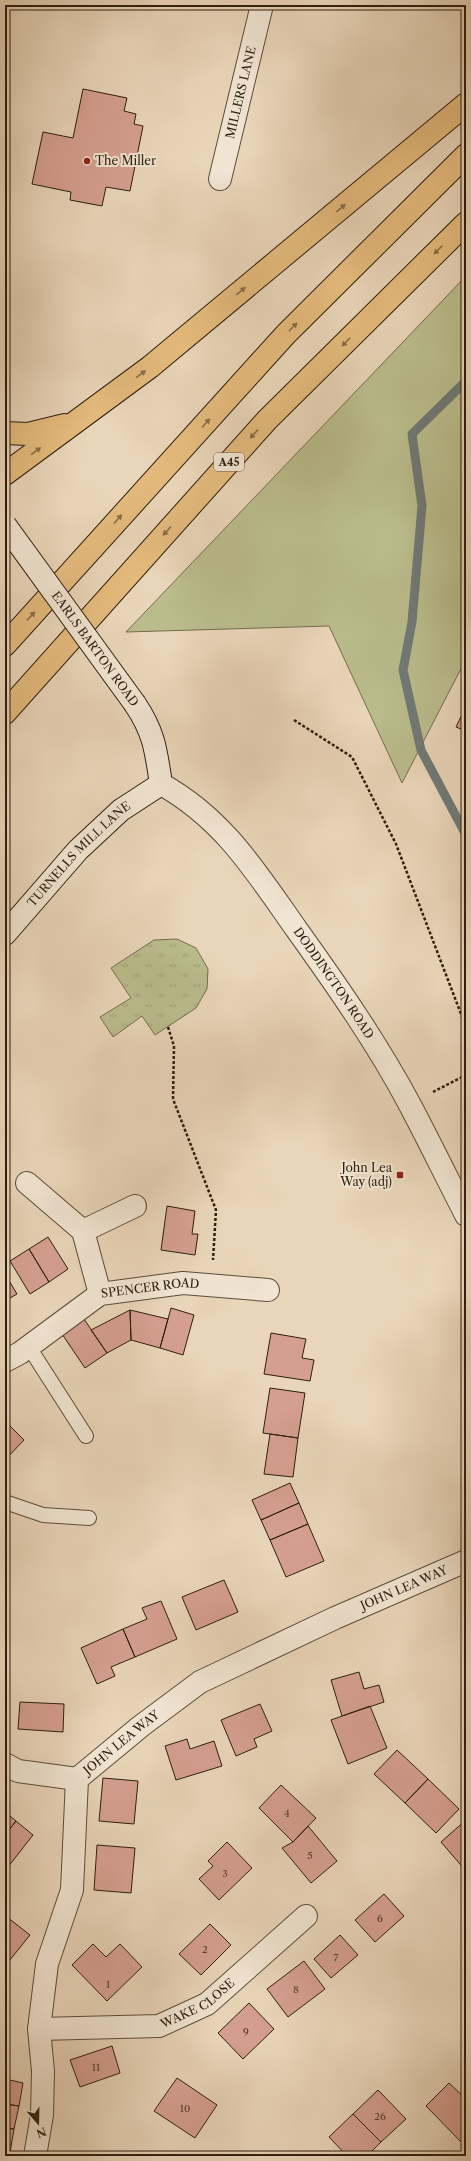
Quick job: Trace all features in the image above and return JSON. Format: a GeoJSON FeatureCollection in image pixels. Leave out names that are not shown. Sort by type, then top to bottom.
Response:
{"type":"FeatureCollection","features":[{"type":"Feature","properties":{"kind":"highway"},"geometry":{"type":"LineString","coordinates":[[5,474],[150,367],[466,104]]}},
{"type":"Feature","properties":{"kind":"highway"},"geometry":{"type":"LineString","coordinates":[[5,645],[286,334],[466,155]]}},
{"type":"Feature","properties":{"kind":"highway","name":"A45"},"geometry":{"type":"LineString","coordinates":[[5,713],[267,420],[466,223]]}},
{"type":"Feature","properties":{"kind":"highway"},"geometry":{"type":"LineString","coordinates":[[5,433],[28,434],[49,430],[77,421]]}},
{"type":"Feature","properties":{"kind":"street","name":"MILLERS LANE"},"geometry":{"type":"LineString","coordinates":[[220,179],[262,5]]}},
{"type":"Feature","properties":{"kind":"street","name":"EARLS BARTON ROAD"},"geometry":{"type":"LineString","coordinates":[[5,525],[135,704],[147,723],[156,747],[160,784]]}},
{"type":"Feature","properties":{"kind":"street","name":"TURNELLS MILL LANE"},"geometry":{"type":"LineString","coordinates":[[5,934],[78,850],[121,810],[160,784]]}},
{"type":"Feature","properties":{"kind":"street","name":"DODDINGTON ROAD"},"geometry":{"type":"LineString","coordinates":[[160,784],[180,795],[225,832],[254,868],[347,1001],[410,1104],[466,1215]]}},
{"type":"Feature","properties":{"kind":"street"},"geometry":{"type":"LineString","coordinates":[[27,1183],[83,1231],[100,1294]]}},
{"type":"Feature","properties":{"kind":"street"},"geometry":{"type":"LineString","coordinates":[[83,1231],[135,1206]]}},
{"type":"Feature","properties":{"kind":"street","name":"SPENCER ROAD"},"geometry":{"type":"LineString","coordinates":[[5,1361],[29,1347],[100,1294],[183,1283],[268,1290]]}},
{"type":"Feature","properties":{"kind":"street","name":"JOHN LEA WAY"},"geometry":{"type":"LineString","coordinates":[[34,2156],[42,2115],[43,2071],[39,2029],[47,1964],[72,1890],[77,1779],[141,1726],[200,1682],[335,1618],[466,1561]]}},
{"type":"Feature","properties":{"kind":"street"},"geometry":{"type":"LineString","coordinates":[[5,1764],[18,1771],[77,1779]]}},
{"type":"Feature","properties":{"kind":"street","name":"WAKE CLOSE"},"geometry":{"type":"LineString","coordinates":[[39,2029],[159,2026],[188,2014],[207,2004],[306,1916]]}},
{"type":"Feature","properties":{"kind":"lane"},"geometry":{"type":"LineString","coordinates":[[29,1347],[86,1436]]}},
{"type":"Feature","properties":{"kind":"lane"},"geometry":{"type":"LineString","coordinates":[[5,1502],[43,1515],[89,1518]]}},
{"type":"Feature","properties":{"kind":"path"},"geometry":{"type":"LineString","coordinates":[[294,720],[352,757],[396,844],[466,1027]]}},
{"type":"Feature","properties":{"kind":"path"},"geometry":{"type":"LineString","coordinates":[[168,1027],[174,1046],[173,1099],[216,1210],[211,1285]]}},
{"type":"Feature","properties":{"kind":"path"},"geometry":{"type":"LineString","coordinates":[[410,1104],[466,1075]]}},
{"type":"Feature","properties":{"kind":"green space"},"geometry":{"type":"Polygon","coordinates":[[[466,276],[466,659],[402,783],[329,626],[126,632],[466,276]]]}},
{"type":"Feature","properties":{"kind":"green space"},"geometry":{"type":"Polygon","coordinates":[[[177,939],[196,948],[208,969],[207,989],[196,1008],[155,1035],[142,1016],[113,1037],[100,1017],[131,998],[111,968],[154,940],[177,939]]]}},
{"type":"Feature","properties":{"kind":"building","name":"The Miller"},"geometry":{"type":"Polygon","coordinates":[[[83,89],[127,98],[124,111],[136,114],[134,124],[143,126],[130,191],[106,187],[102,206],[70,200],[71,192],[32,184],[43,132],[73,138],[83,89]]]}},
{"type":"Feature","properties":{"kind":"building"},"geometry":{"type":"Polygon","coordinates":[[[466,706],[466,731],[456,727],[466,706]]]}},
{"type":"Feature","properties":{"kind":"building"},"geometry":{"type":"Polygon","coordinates":[[[167,1206],[195,1211],[192,1234],[198,1234],[195,1255],[161,1250],[167,1206]]]}},
{"type":"Feature","properties":{"kind":"building"},"geometry":{"type":"Polygon","coordinates":[[[48,1237],[68,1269],[49,1282],[29,1249],[48,1237]]]}},
{"type":"Feature","properties":{"kind":"building"},"geometry":{"type":"Polygon","coordinates":[[[29,1249],[49,1282],[30,1294],[10,1261],[29,1249]]]}},
{"type":"Feature","properties":{"kind":"building"},"geometry":{"type":"Polygon","coordinates":[[[5,1274],[17,1294],[5,1301],[5,1274]]]}},
{"type":"Feature","properties":{"kind":"building"},"geometry":{"type":"Polygon","coordinates":[[[171,1308],[194,1315],[183,1355],[160,1348],[171,1308]]]}},
{"type":"Feature","properties":{"kind":"building"},"geometry":{"type":"Polygon","coordinates":[[[130,1310],[131,1340],[107,1353],[91,1330],[130,1310]]]}},
{"type":"Feature","properties":{"kind":"building"},"geometry":{"type":"Polygon","coordinates":[[[130,1310],[168,1319],[160,1348],[131,1340],[130,1310]]]}},
{"type":"Feature","properties":{"kind":"building"},"geometry":{"type":"Polygon","coordinates":[[[84,1319],[107,1353],[85,1368],[62,1334],[84,1319]]]}},
{"type":"Feature","properties":{"kind":"building"},"geometry":{"type":"Polygon","coordinates":[[[271,1333],[306,1339],[302,1358],[314,1360],[310,1381],[264,1374],[271,1333]]]}},
{"type":"Feature","properties":{"kind":"building"},"geometry":{"type":"Polygon","coordinates":[[[270,1388],[305,1393],[298,1438],[263,1433],[270,1388]]]}},
{"type":"Feature","properties":{"kind":"building"},"geometry":{"type":"Polygon","coordinates":[[[8,1424],[24,1440],[5,1460],[5,1427],[8,1424]]]}},
{"type":"Feature","properties":{"kind":"building"},"geometry":{"type":"Polygon","coordinates":[[[270,1434],[298,1438],[293,1477],[264,1474],[270,1434]]]}},
{"type":"Feature","properties":{"kind":"building"},"geometry":{"type":"Polygon","coordinates":[[[290,1483],[299,1503],[261,1520],[252,1500],[290,1483]]]}},
{"type":"Feature","properties":{"kind":"building"},"geometry":{"type":"Polygon","coordinates":[[[299,1503],[308,1524],[270,1540],[261,1520],[299,1503]]]}},
{"type":"Feature","properties":{"kind":"building"},"geometry":{"type":"Polygon","coordinates":[[[308,1524],[324,1561],[286,1577],[270,1540],[308,1524]]]}},
{"type":"Feature","properties":{"kind":"building"},"geometry":{"type":"Polygon","coordinates":[[[224,1580],[238,1612],[196,1630],[182,1597],[224,1580]]]}},
{"type":"Feature","properties":{"kind":"building"},"geometry":{"type":"Polygon","coordinates":[[[161,1601],[177,1639],[135,1657],[123,1629],[147,1619],[142,1608],[161,1601]]]}},
{"type":"Feature","properties":{"kind":"building"},"geometry":{"type":"Polygon","coordinates":[[[123,1629],[135,1657],[111,1667],[115,1676],[97,1684],[81,1648],[123,1629]]]}},
{"type":"Feature","properties":{"kind":"building"},"geometry":{"type":"Polygon","coordinates":[[[359,1672],[364,1689],[379,1685],[384,1702],[342,1716],[331,1680],[359,1672]]]}},
{"type":"Feature","properties":{"kind":"building"},"geometry":{"type":"Polygon","coordinates":[[[20,1702],[64,1704],[63,1732],[18,1729],[20,1702]]]}},
{"type":"Feature","properties":{"kind":"building"},"geometry":{"type":"Polygon","coordinates":[[[260,1704],[272,1731],[254,1739],[257,1747],[236,1756],[221,1720],[260,1704]]]}},
{"type":"Feature","properties":{"kind":"building"},"geometry":{"type":"Polygon","coordinates":[[[370,1706],[387,1748],[348,1764],[331,1720],[370,1706]]]}},
{"type":"Feature","properties":{"kind":"building"},"geometry":{"type":"Polygon","coordinates":[[[187,1739],[190,1749],[214,1741],[222,1766],[176,1780],[165,1746],[187,1739]]]}},
{"type":"Feature","properties":{"kind":"building"},"geometry":{"type":"Polygon","coordinates":[[[397,1750],[428,1779],[405,1803],[374,1774],[397,1750]]]}},
{"type":"Feature","properties":{"kind":"building"},"geometry":{"type":"Polygon","coordinates":[[[103,1778],[138,1781],[134,1824],[99,1821],[103,1778]]]}},
{"type":"Feature","properties":{"kind":"building"},"geometry":{"type":"Polygon","coordinates":[[[428,1779],[459,1809],[436,1833],[405,1803],[428,1779]]]}},
{"type":"Feature","properties":{"kind":"building"},"geometry":{"type":"Polygon","coordinates":[[[281,1785],[316,1818],[293,1842],[259,1808],[281,1785]]]}},
{"type":"Feature","properties":{"kind":"building"},"geometry":{"type":"Polygon","coordinates":[[[5,1812],[16,1821],[5,1835],[5,1812]]]}},
{"type":"Feature","properties":{"kind":"building"},"geometry":{"type":"Polygon","coordinates":[[[466,1820],[466,1871],[441,1842],[466,1820]]]}},
{"type":"Feature","properties":{"kind":"building"},"geometry":{"type":"Polygon","coordinates":[[[16,1821],[33,1835],[8,1867],[5,1864],[5,1835],[16,1821]]]}},
{"type":"Feature","properties":{"kind":"building"},"geometry":{"type":"Polygon","coordinates":[[[308,1826],[337,1861],[311,1883],[282,1848],[293,1842],[308,1826]]]}},
{"type":"Feature","properties":{"kind":"building"},"geometry":{"type":"Polygon","coordinates":[[[227,1842],[252,1868],[219,1900],[199,1879],[213,1866],[208,1861],[227,1842]]]}},
{"type":"Feature","properties":{"kind":"building"},"geometry":{"type":"Polygon","coordinates":[[[97,1845],[135,1848],[131,1893],[94,1890],[97,1845]]]}},
{"type":"Feature","properties":{"kind":"building"},"geometry":{"type":"Polygon","coordinates":[[[384,1894],[404,1916],[375,1942],[355,1920],[384,1894]]]}},
{"type":"Feature","properties":{"kind":"building"},"geometry":{"type":"Polygon","coordinates":[[[7,1917],[30,1935],[5,1966],[5,1920],[7,1917]]]}},
{"type":"Feature","properties":{"kind":"building"},"geometry":{"type":"Polygon","coordinates":[[[210,1924],[231,1945],[201,1975],[179,1954],[210,1924]]]}},
{"type":"Feature","properties":{"kind":"building"},"geometry":{"type":"Polygon","coordinates":[[[340,1935],[358,1955],[331,1978],[314,1959],[340,1935]]]}},
{"type":"Feature","properties":{"kind":"building"},"geometry":{"type":"Polygon","coordinates":[[[93,1944],[106,1957],[120,1944],[142,1967],[107,2001],[72,1965],[93,1944]]]}},
{"type":"Feature","properties":{"kind":"building"},"geometry":{"type":"Polygon","coordinates":[[[304,1961],[325,1989],[288,2017],[267,1989],[304,1961]]]}},
{"type":"Feature","properties":{"kind":"building"},"geometry":{"type":"Polygon","coordinates":[[[249,2003],[274,2029],[243,2059],[218,2033],[249,2003]]]}},
{"type":"Feature","properties":{"kind":"building"},"geometry":{"type":"Polygon","coordinates":[[[112,2046],[120,2073],[80,2087],[70,2060],[112,2046]]]}},
{"type":"Feature","properties":{"kind":"building"},"geometry":{"type":"Polygon","coordinates":[[[177,2078],[217,2105],[195,2138],[154,2111],[177,2078]]]}},
{"type":"Feature","properties":{"kind":"building"},"geometry":{"type":"Polygon","coordinates":[[[5,2079],[23,2083],[19,2106],[5,2104],[5,2079]]]}},
{"type":"Feature","properties":{"kind":"building"},"geometry":{"type":"Polygon","coordinates":[[[449,2083],[466,2099],[466,2141],[463,2144],[426,2106],[449,2083]]]}},
{"type":"Feature","properties":{"kind":"building"},"geometry":{"type":"Polygon","coordinates":[[[378,2090],[406,2119],[381,2142],[353,2114],[378,2090]]]}},
{"type":"Feature","properties":{"kind":"building"},"geometry":{"type":"Polygon","coordinates":[[[5,2104],[19,2106],[14,2129],[5,2128],[5,2104]]]}},
{"type":"Feature","properties":{"kind":"building"},"geometry":{"type":"Polygon","coordinates":[[[353,2114],[381,2142],[367,2156],[347,2156],[329,2137],[353,2114]]]}},
{"type":"Feature","properties":{"kind":"building"},"geometry":{"type":"Polygon","coordinates":[[[5,2128],[14,2129],[10,2153],[5,2152],[5,2128]]]}},
{"type":"Feature","properties":{"kind":"waterway"},"geometry":{"type":"LineString","coordinates":[[466,381],[412,434],[422,506],[412,622],[403,670],[421,750],[466,835]]}},
{"type":"Feature","properties":{"kind":"place","name":"The Miller"},"geometry":{"type":"Point","coordinates":[87,161]}},
{"type":"Feature","properties":{"kind":"place","name":"John Lea Way (adj)"},"geometry":{"type":"Point","coordinates":[400,1175]}}]}
